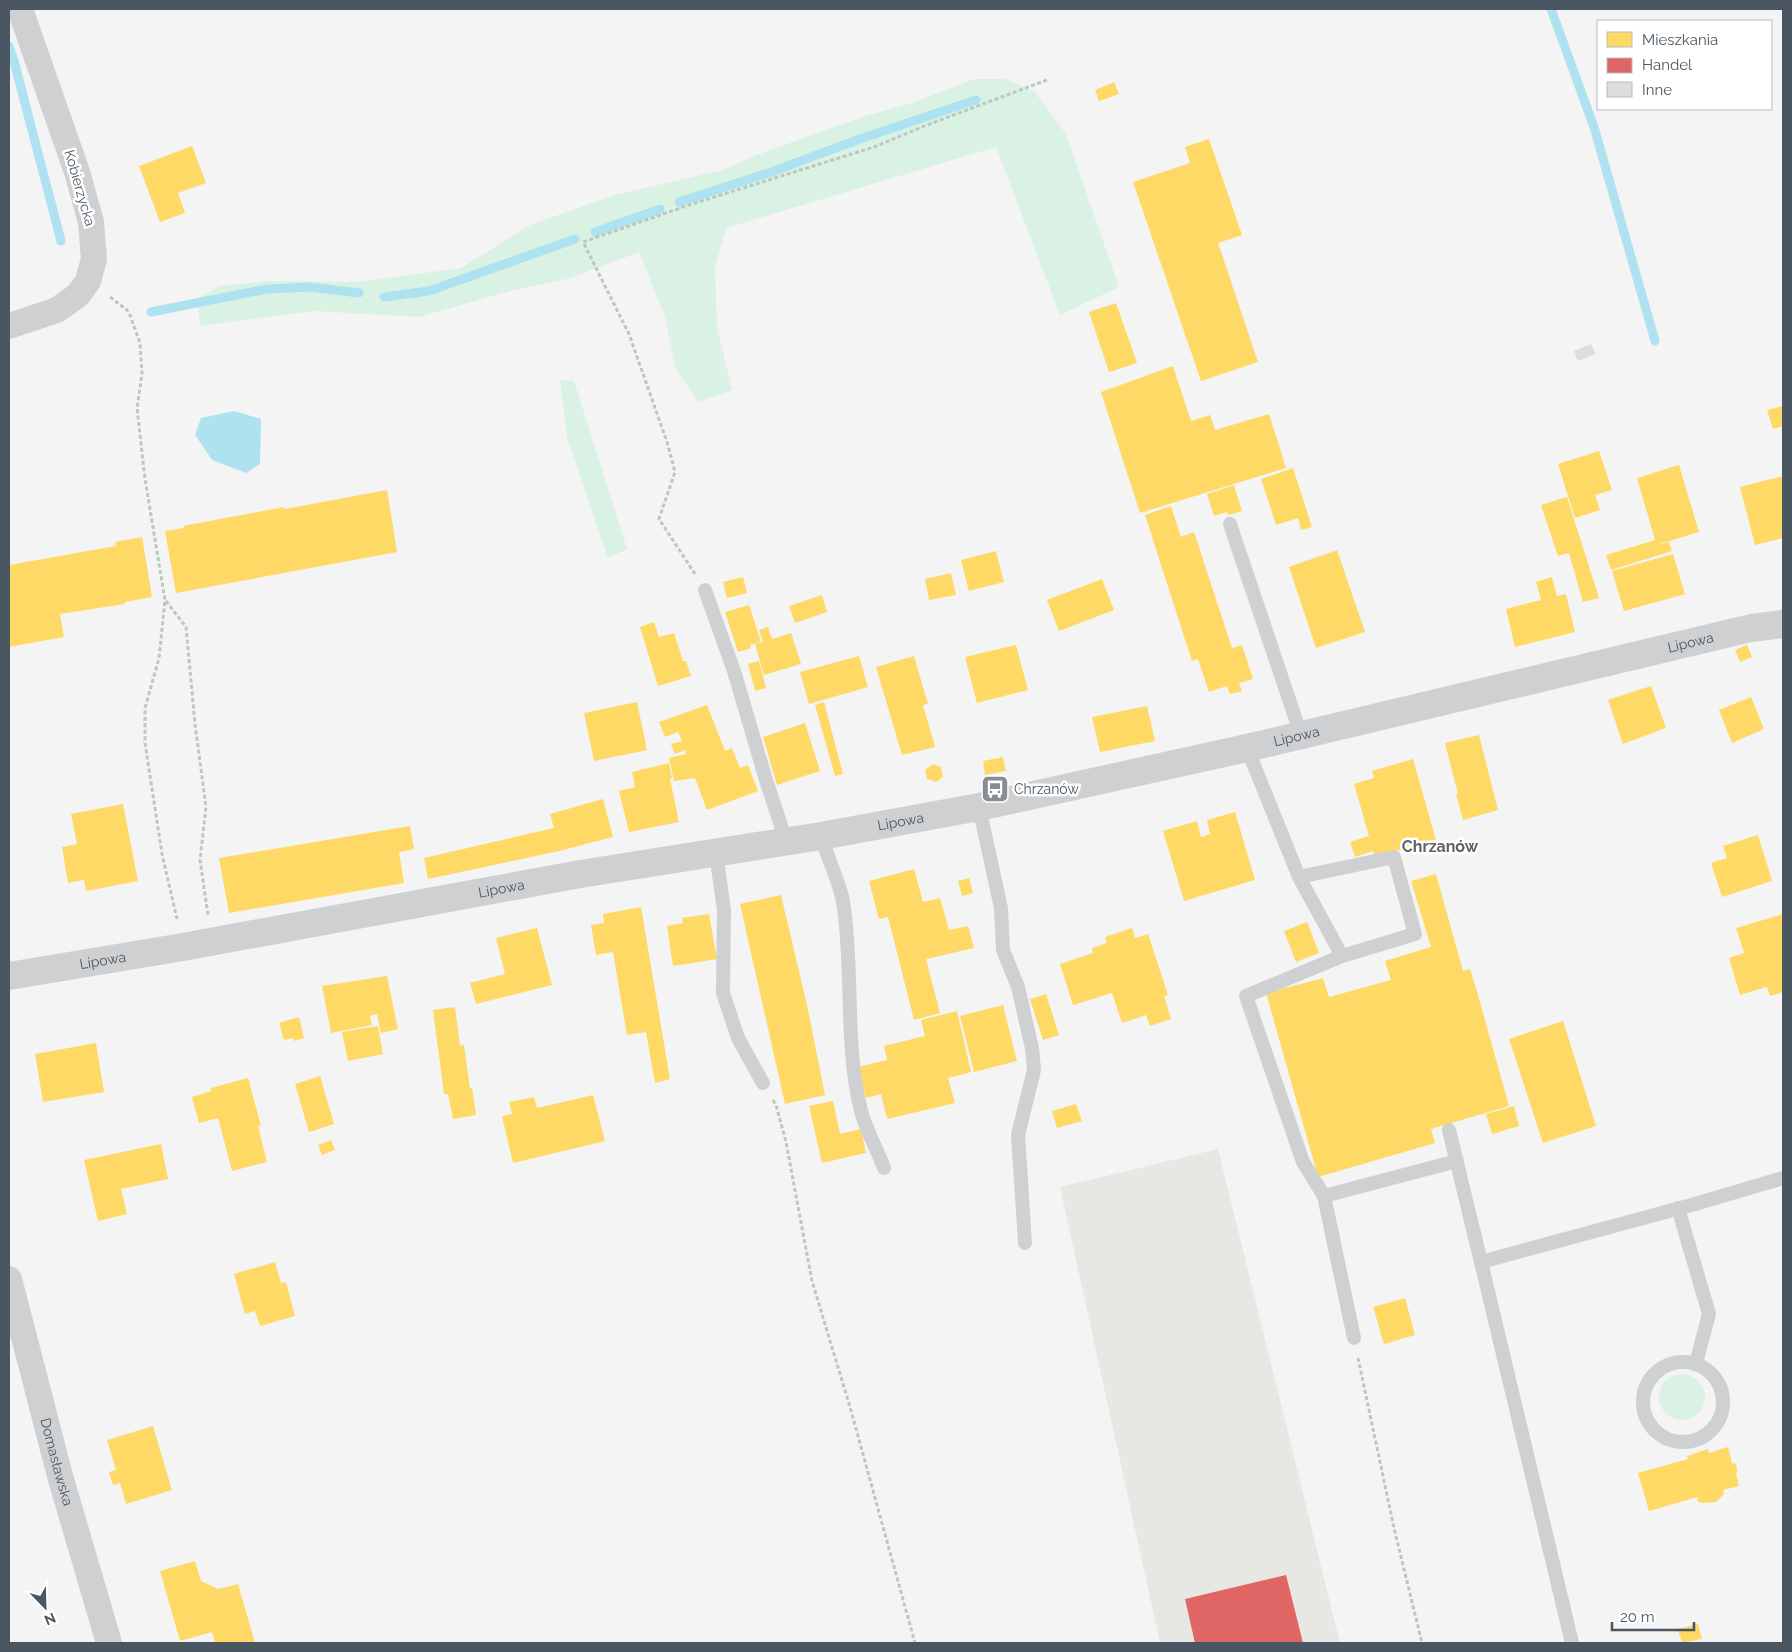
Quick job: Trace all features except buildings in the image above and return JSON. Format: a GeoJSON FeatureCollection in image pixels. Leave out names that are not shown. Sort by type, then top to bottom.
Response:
{"type":"FeatureCollection","features":[{"type":"Feature","properties":{"kind":"street","name":"Kobierzycka"},"geometry":{"type":"LineString","coordinates":[[20,9],[77,172],[90,222],[94,259],[85,288]]}},
{"type":"Feature","properties":{"kind":"street"},"geometry":{"type":"LineString","coordinates":[[9,326],[57,310],[85,288]]}},
{"type":"Feature","properties":{"kind":"street","name":"Lipowa"},"geometry":{"type":"LineString","coordinates":[[9,976],[183,947],[580,874],[821,836],[979,807],[1247,748],[1750,628],[1783,624]]}},
{"type":"Feature","properties":{"kind":"street","name":"Domasławska"},"geometry":{"type":"LineString","coordinates":[[9,1279],[60,1476],[109,1643]]}},
{"type":"Feature","properties":{"kind":"lane"},"geometry":{"type":"LineString","coordinates":[[1230,524],[1301,735]]}},
{"type":"Feature","properties":{"kind":"lane"},"geometry":{"type":"LineString","coordinates":[[705,590],[734,671],[786,841]]}},
{"type":"Feature","properties":{"kind":"lane"},"geometry":{"type":"LineString","coordinates":[[1247,748],[1299,877],[1342,956]]}},
{"type":"Feature","properties":{"kind":"lane"},"geometry":{"type":"LineString","coordinates":[[979,807],[1000,908],[1003,950],[1018,987],[1032,1048],[1034,1070],[1018,1135],[1025,1243]]}},
{"type":"Feature","properties":{"kind":"lane"},"geometry":{"type":"LineString","coordinates":[[821,836],[842,899],[850,973],[851,1047],[860,1104],[884,1168]]}},
{"type":"Feature","properties":{"kind":"lane"},"geometry":{"type":"LineString","coordinates":[[716,853],[724,910],[723,993],[738,1038],[763,1083]]}},
{"type":"Feature","properties":{"kind":"lane"},"geometry":{"type":"LineString","coordinates":[[1299,877],[1394,857],[1414,934],[1342,956],[1246,996],[1304,1162],[1324,1196],[1354,1338]]}},
{"type":"Feature","properties":{"kind":"lane"},"geometry":{"type":"LineString","coordinates":[[1449,1130],[1572,1643]]}},
{"type":"Feature","properties":{"kind":"lane"},"geometry":{"type":"LineString","coordinates":[[1324,1196],[1457,1161]]}},
{"type":"Feature","properties":{"kind":"lane"},"geometry":{"type":"LineString","coordinates":[[1481,1262],[1783,1178]]}},
{"type":"Feature","properties":{"kind":"lane"},"geometry":{"type":"LineString","coordinates":[[1678,1208],[1709,1314],[1696,1363]]}},
{"type":"Feature","properties":{"kind":"lane"},"geometry":{"type":"LineString","coordinates":[[1677,1362],[1696,1363],[1707,1369],[1716,1378],[1722,1390],[1724,1402],[1722,1415],[1716,1426],[1707,1435],[1683,1442],[1670,1440],[1650,1426],[1644,1414],[1642,1401],[1645,1389],[1650,1377],[1659,1368],[1677,1362]]}},
{"type":"Feature","properties":{"kind":"path"},"geometry":{"type":"LineString","coordinates":[[705,590],[659,519],[675,472],[669,450],[629,334],[583,242],[717,196],[874,148],[927,125],[1047,80]]}},
{"type":"Feature","properties":{"kind":"path"},"geometry":{"type":"LineString","coordinates":[[85,288],[99,290],[122,306],[130,315],[138,333],[142,374],[137,408],[145,479],[166,600],[159,658],[146,708],[145,743],[162,854],[183,947]]}},
{"type":"Feature","properties":{"kind":"path"},"geometry":{"type":"LineString","coordinates":[[166,600],[186,627],[195,724],[206,807],[200,860],[212,941]]}},
{"type":"Feature","properties":{"kind":"path"},"geometry":{"type":"LineString","coordinates":[[763,1083],[776,1105],[786,1142],[812,1281],[850,1408],[914,1643]]}},
{"type":"Feature","properties":{"kind":"path"},"geometry":{"type":"LineString","coordinates":[[1354,1338],[1394,1528],[1422,1643]]}},
{"type":"Feature","properties":{"kind":"shaded area"},"geometry":{"type":"Polygon","coordinates":[[[1218,1149],[1340,1643],[1160,1643],[1060,1187],[1218,1149]]]}},
{"type":"Feature","properties":{"kind":"green space"},"geometry":{"type":"Polygon","coordinates":[[[974,79],[1005,79],[1034,91],[1066,134],[1119,287],[1060,315],[996,147],[726,228],[715,268],[717,327],[732,390],[698,402],[675,367],[665,317],[639,252],[571,278],[510,291],[419,317],[313,311],[200,326],[198,299],[219,286],[269,281],[358,282],[461,268],[530,225],[618,194],[723,170],[754,156],[865,116],[912,103],[974,79]]]}},
{"type":"Feature","properties":{"kind":"green space"},"geometry":{"type":"Polygon","coordinates":[[[560,380],[574,381],[627,549],[608,558],[567,437],[560,380]]]}},
{"type":"Feature","properties":{"kind":"green space"},"geometry":{"type":"Polygon","coordinates":[[[1678,1374],[1686,1374],[1695,1378],[1701,1384],[1705,1397],[1701,1410],[1695,1416],[1686,1420],[1678,1420],[1669,1416],[1663,1410],[1659,1401],[1659,1393],[1663,1384],[1669,1378],[1678,1374]]]}},
{"type":"Feature","properties":{"kind":"water"},"geometry":{"type":"Polygon","coordinates":[[[234,411],[261,419],[260,464],[246,473],[212,460],[195,435],[201,418],[234,411]]]}},
{"type":"Feature","properties":{"kind":"waterway"},"geometry":{"type":"LineString","coordinates":[[1551,9],[1594,127],[1655,341]]}},
{"type":"Feature","properties":{"kind":"waterway"},"geometry":{"type":"LineString","coordinates":[[9,46],[61,241]]}},
{"type":"Feature","properties":{"kind":"waterway"},"geometry":{"type":"LineString","coordinates":[[679,202],[771,172],[860,139],[976,100]]}},
{"type":"Feature","properties":{"kind":"waterway"},"geometry":{"type":"LineString","coordinates":[[595,232],[660,209]]}},
{"type":"Feature","properties":{"kind":"waterway"},"geometry":{"type":"LineString","coordinates":[[384,297],[429,291],[575,239]]}},
{"type":"Feature","properties":{"kind":"waterway"},"geometry":{"type":"LineString","coordinates":[[151,312],[267,289],[310,287],[359,293]]}},
{"type":"Feature","properties":{"kind":"place","name":"Chrzanów"},"geometry":{"type":"Point","coordinates":[995,789]}},
{"type":"Feature","properties":{"kind":"district","name":"Chrzanów"},"geometry":{"type":"Point","coordinates":[1440,846]}}]}
